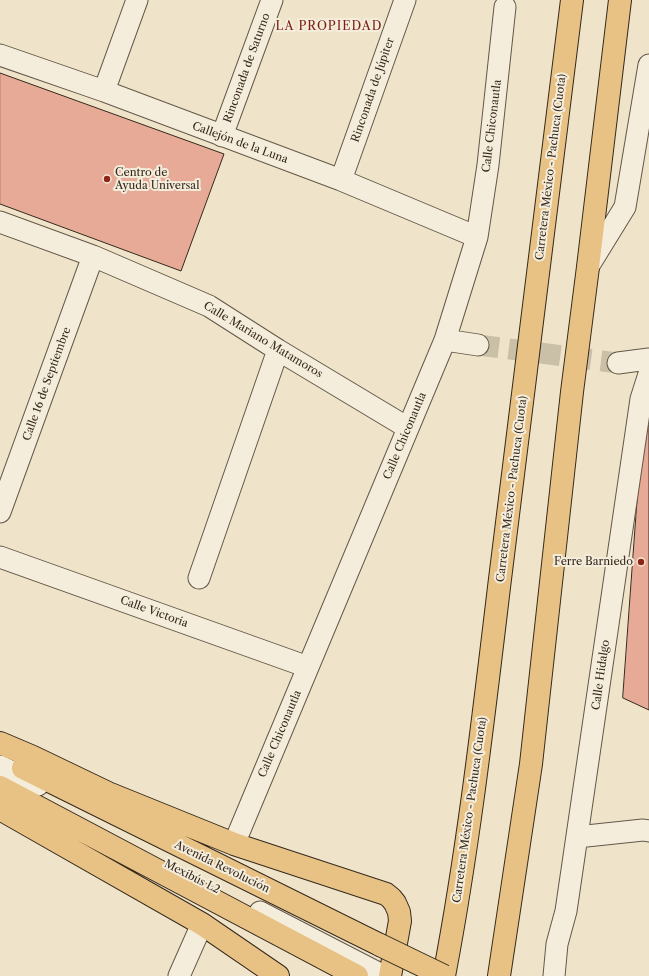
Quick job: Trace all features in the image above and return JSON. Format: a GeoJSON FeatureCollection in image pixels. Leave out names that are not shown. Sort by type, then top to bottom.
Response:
{"type":"FeatureCollection","features":[{"type":"Feature","properties":{"kind":"main road","name":"Carretera México - Pachuca (Cuota)"},"geometry":{"type":"LineString","coordinates":[[444,976],[469,822],[572,0]]}},
{"type":"Feature","properties":{"kind":"main road"},"geometry":{"type":"LineString","coordinates":[[499,976],[531,764],[572,392],[620,0]]}},
{"type":"Feature","properties":{"kind":"main road"},"geometry":{"type":"LineString","coordinates":[[0,743],[108,793],[234,844],[386,894],[395,903],[399,912],[400,921],[377,966]]}},
{"type":"Feature","properties":{"kind":"main road","name":"Avenida Revolución"},"geometry":{"type":"LineString","coordinates":[[0,757],[377,966]]}},
{"type":"Feature","properties":{"kind":"main road","name":"Avenida Revolución"},"geometry":{"type":"LineString","coordinates":[[0,787],[377,966],[444,976]]}},
{"type":"Feature","properties":{"kind":"main road"},"geometry":{"type":"LineString","coordinates":[[0,809],[202,924],[278,976]]}},
{"type":"Feature","properties":{"kind":"street"},"geometry":{"type":"LineString","coordinates":[[104,92],[137,0]]}},
{"type":"Feature","properties":{"kind":"street","name":"Rinconada de Saturno"},"geometry":{"type":"LineString","coordinates":[[222,136],[272,0]]}},
{"type":"Feature","properties":{"kind":"street","name":"Rinconada de Júpiter"},"geometry":{"type":"LineString","coordinates":[[341,180],[405,0]]}},
{"type":"Feature","properties":{"kind":"street","name":"Calle Chiconautla"},"geometry":{"type":"LineString","coordinates":[[234,844],[445,340],[477,237],[488,165],[505,7]]}},
{"type":"Feature","properties":{"kind":"street","name":"Callejón de la Luna"},"geometry":{"type":"LineString","coordinates":[[0,55],[341,180],[477,237]]}},
{"type":"Feature","properties":{"kind":"street"},"geometry":{"type":"LineString","coordinates":[[588,268],[625,207],[649,65]]}},
{"type":"Feature","properties":{"kind":"street","name":"Calle Mariano Matamoros"},"geometry":{"type":"LineString","coordinates":[[0,222],[94,256],[209,306],[278,350],[408,428]]}},
{"type":"Feature","properties":{"kind":"street","name":"Calle 16 de Septiembre"},"geometry":{"type":"LineString","coordinates":[[0,512],[94,256]]}},
{"type":"Feature","properties":{"kind":"street"},"geometry":{"type":"LineString","coordinates":[[445,340],[478,345]]}},
{"type":"Feature","properties":{"kind":"street"},"geometry":{"type":"LineString","coordinates":[[199,578],[278,350]]}},
{"type":"Feature","properties":{"kind":"street"},"geometry":{"type":"LineString","coordinates":[[618,363],[649,359]]}},
{"type":"Feature","properties":{"kind":"street","name":"Calle Hidalgo"},"geometry":{"type":"LineString","coordinates":[[554,976],[557,944],[566,911],[649,374]]}},
{"type":"Feature","properties":{"kind":"street","name":"Calle Victoria"},"geometry":{"type":"LineString","coordinates":[[0,557],[308,667]]}},
{"type":"Feature","properties":{"kind":"street","name":"Mexibús L2"},"geometry":{"type":"LineString","coordinates":[[0,766],[377,966]]}},
{"type":"Feature","properties":{"kind":"street","name":"Mexibús L2"},"geometry":{"type":"LineString","coordinates":[[0,778],[377,966]]}},
{"type":"Feature","properties":{"kind":"street"},"geometry":{"type":"LineString","coordinates":[[577,837],[649,831]]}},
{"type":"Feature","properties":{"kind":"street"},"geometry":{"type":"LineString","coordinates":[[179,976],[202,924]]}},
{"type":"Feature","properties":{"kind":"building","name":"Centro de Ayuda Universal"},"geometry":{"type":"Polygon","coordinates":[[[0,73],[224,154],[181,271],[0,204],[0,73]]]}},
{"type":"Feature","properties":{"kind":"building","name":"Ferre Barniedo"},"geometry":{"type":"Polygon","coordinates":[[[643,423],[649,426],[649,710],[623,698],[643,423]]]}},
{"type":"Feature","properties":{"kind":"tunnel"},"geometry":{"type":"LineString","coordinates":[[478,345],[618,363]]}},
{"type":"Feature","properties":{"kind":"place","name":"Centro de Ayuda Universal"},"geometry":{"type":"Point","coordinates":[107,179]}},
{"type":"Feature","properties":{"kind":"place","name":"Ferre Barniedo"},"geometry":{"type":"Point","coordinates":[641,562]}},
{"type":"Feature","properties":{"kind":"district","name":"LA PROPIEDAD"},"geometry":{"type":"Point","coordinates":[329,27]}}]}
